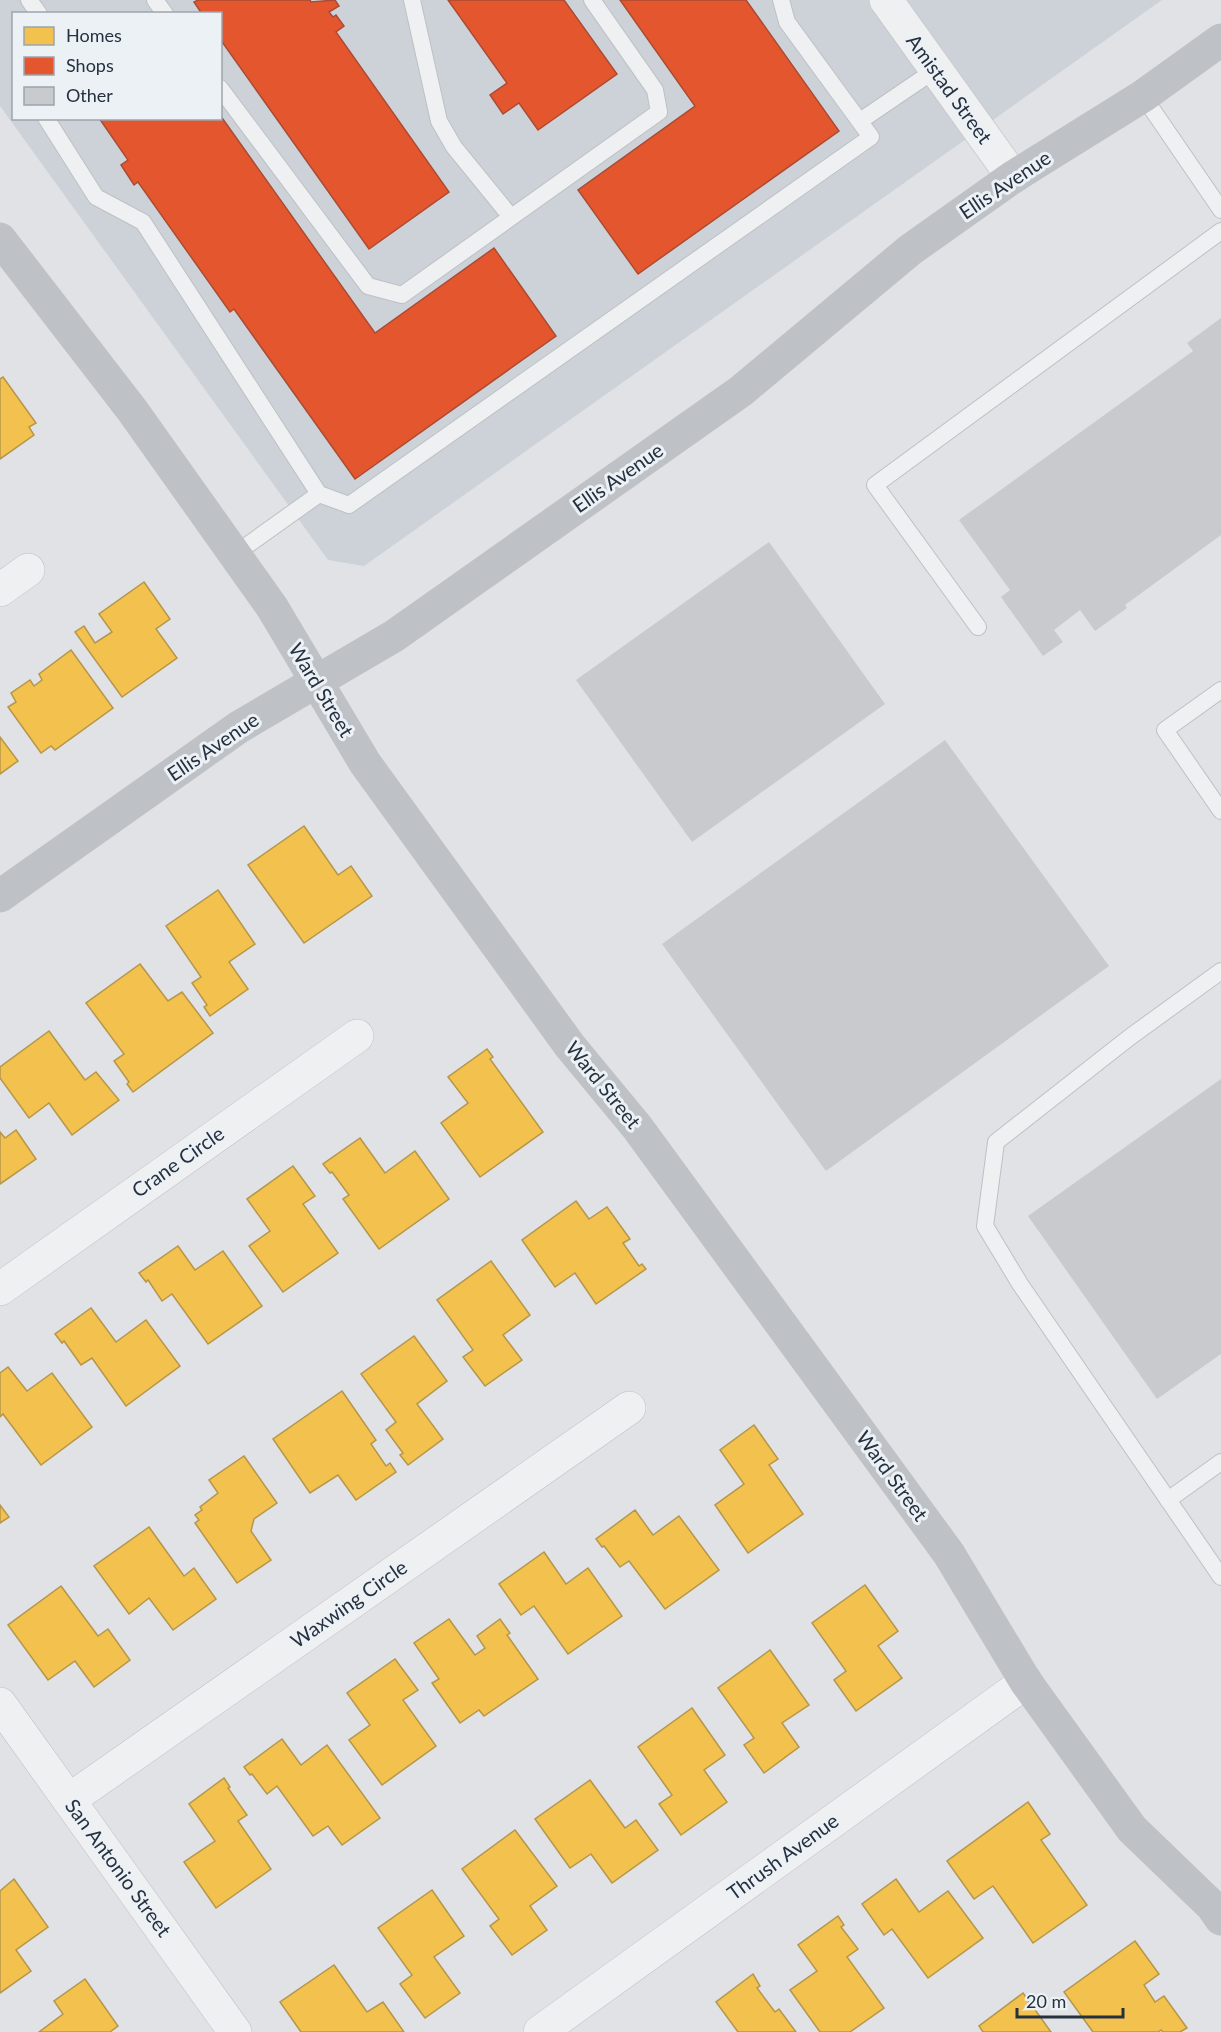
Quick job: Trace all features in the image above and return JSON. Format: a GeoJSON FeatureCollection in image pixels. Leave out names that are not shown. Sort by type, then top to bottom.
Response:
{"type":"FeatureCollection","features":[{"type":"Feature","properties":{"kind":"street","name":"Amistad Street"},"geometry":{"type":"LineString","coordinates":[[886,0],[1013,177]]}},
{"type":"Feature","properties":{"kind":"street","name":"Ellis Avenue"},"geometry":{"type":"LineString","coordinates":[[0,896],[239,727],[394,636],[741,391],[910,250],[1013,177],[1143,96],[1221,40]]}},
{"type":"Feature","properties":{"kind":"street","name":"Ward Street"},"geometry":{"type":"LineString","coordinates":[[0,239],[132,410],[272,607],[365,763],[570,1046],[638,1127],[949,1554],[1026,1682],[1132,1829],[1212,1906],[1221,1919]]}},
{"type":"Feature","properties":{"kind":"street"},"geometry":{"type":"LineString","coordinates":[[0,590],[28,570]]}},
{"type":"Feature","properties":{"kind":"street","name":"Crane Circle"},"geometry":{"type":"LineString","coordinates":[[0,1289],[357,1036]]}},
{"type":"Feature","properties":{"kind":"street","name":"Waxwing Circle"},"geometry":{"type":"LineString","coordinates":[[69,1800],[629,1408]]}},
{"type":"Feature","properties":{"kind":"street","name":"Thrush Avenue"},"geometry":{"type":"LineString","coordinates":[[540,2032],[1026,1682]]}},
{"type":"Feature","properties":{"kind":"street","name":"San Antonio Street"},"geometry":{"type":"LineString","coordinates":[[0,1704],[235,2032]]}},
{"type":"Feature","properties":{"kind":"lane"},"geometry":{"type":"LineString","coordinates":[[411,0],[439,121],[454,147],[511,217]]}},
{"type":"Feature","properties":{"kind":"lane"},"geometry":{"type":"LineString","coordinates":[[222,91],[368,286],[402,295],[659,112],[655,90],[592,0]]}},
{"type":"Feature","properties":{"kind":"lane"},"geometry":{"type":"LineString","coordinates":[[47,120],[96,197],[143,222],[319,494],[349,505],[871,136],[788,22],[781,0]]}},
{"type":"Feature","properties":{"kind":"lane"},"geometry":{"type":"LineString","coordinates":[[860,122],[935,70]]}},
{"type":"Feature","properties":{"kind":"lane"},"geometry":{"type":"LineString","coordinates":[[1143,96],[1221,210]]}},
{"type":"Feature","properties":{"kind":"lane"},"geometry":{"type":"LineString","coordinates":[[978,627],[875,485],[1221,231]]}},
{"type":"Feature","properties":{"kind":"lane"},"geometry":{"type":"LineString","coordinates":[[235,554],[319,494]]}},
{"type":"Feature","properties":{"kind":"lane"},"geometry":{"type":"LineString","coordinates":[[1221,690],[1165,730],[1221,810]]}},
{"type":"Feature","properties":{"kind":"lane"},"geometry":{"type":"LineString","coordinates":[[1221,971],[1130,1037],[996,1142],[985,1226],[1020,1284],[1221,1577]]}},
{"type":"Feature","properties":{"kind":"lane"},"geometry":{"type":"LineString","coordinates":[[1168,1500],[1221,1462]]}},
{"type":"Feature","properties":{"kind":"shaded area"},"geometry":{"type":"Polygon","coordinates":[[[0,0],[1162,0],[364,566],[328,560],[0,106],[0,0]]]}},
{"type":"Feature","properties":{"kind":"building: Homes"},"geometry":{"type":"Polygon","coordinates":[[[3,377],[36,423],[29,427],[34,435],[0,459],[0,379],[3,377]]]}},
{"type":"Feature","properties":{"kind":"building: Homes"},"geometry":{"type":"Polygon","coordinates":[[[144,582],[170,619],[156,629],[177,658],[122,697],[75,632],[84,626],[95,643],[112,632],[99,614],[144,582]]]}},
{"type":"Feature","properties":{"kind":"building: Homes"},"geometry":{"type":"Polygon","coordinates":[[[71,650],[113,708],[55,750],[51,746],[41,753],[8,707],[16,702],[11,693],[30,680],[34,686],[42,680],[39,674],[71,650]]]}},
{"type":"Feature","properties":{"kind":"building: Homes"},"geometry":{"type":"Polygon","coordinates":[[[0,737],[18,761],[0,774],[0,737]]]}},
{"type":"Feature","properties":{"kind":"building: Homes"},"geometry":{"type":"Polygon","coordinates":[[[304,826],[338,875],[351,866],[372,896],[304,943],[248,865],[304,826]]]}},
{"type":"Feature","properties":{"kind":"building: Homes"},"geometry":{"type":"Polygon","coordinates":[[[218,890],[255,944],[229,962],[248,989],[210,1016],[204,1007],[207,1005],[192,983],[201,977],[166,926],[218,890]]]}},
{"type":"Feature","properties":{"kind":"building: Homes"},"geometry":{"type":"Polygon","coordinates":[[[140,964],[168,1001],[182,992],[213,1033],[133,1092],[127,1084],[129,1082],[114,1061],[124,1054],[86,1003],[140,964]]]}},
{"type":"Feature","properties":{"kind":"building: Homes"},"geometry":{"type":"Polygon","coordinates":[[[49,1031],[85,1080],[96,1072],[119,1100],[72,1135],[49,1103],[29,1118],[0,1078],[0,1067],[49,1031]]]}},
{"type":"Feature","properties":{"kind":"building: Homes"},"geometry":{"type":"Polygon","coordinates":[[[487,1049],[493,1057],[490,1059],[543,1132],[480,1177],[441,1123],[468,1103],[448,1077],[487,1049]]]}},
{"type":"Feature","properties":{"kind":"building: Homes"},"geometry":{"type":"Polygon","coordinates":[[[16,1130],[36,1159],[0,1184],[0,1132],[5,1138],[16,1130]]]}},
{"type":"Feature","properties":{"kind":"building: Homes"},"geometry":{"type":"Polygon","coordinates":[[[360,1138],[385,1173],[415,1151],[449,1199],[379,1249],[343,1199],[349,1195],[323,1164],[360,1138]]]}},
{"type":"Feature","properties":{"kind":"building: Homes"},"geometry":{"type":"Polygon","coordinates":[[[293,1166],[315,1196],[303,1204],[338,1253],[283,1292],[249,1246],[270,1231],[247,1199],[293,1166]]]}},
{"type":"Feature","properties":{"kind":"building: Homes"},"geometry":{"type":"Polygon","coordinates":[[[576,1201],[589,1219],[607,1207],[630,1239],[623,1243],[639,1266],[642,1264],[646,1269],[596,1304],[575,1273],[555,1287],[522,1240],[576,1201]]]}},
{"type":"Feature","properties":{"kind":"building: Homes"},"geometry":{"type":"Polygon","coordinates":[[[178,1246],[195,1270],[223,1251],[262,1306],[208,1344],[172,1294],[162,1301],[148,1280],[146,1282],[139,1273],[178,1246]]]}},
{"type":"Feature","properties":{"kind":"building: Homes"},"geometry":{"type":"Polygon","coordinates":[[[491,1261],[530,1315],[503,1335],[522,1360],[485,1386],[463,1357],[473,1350],[437,1300],[491,1261]]]}},
{"type":"Feature","properties":{"kind":"building: Homes"},"geometry":{"type":"Polygon","coordinates":[[[91,1308],[116,1342],[146,1320],[180,1366],[126,1406],[92,1358],[81,1365],[64,1341],[62,1343],[55,1334],[91,1308]]]}},
{"type":"Feature","properties":{"kind":"building: Homes"},"geometry":{"type":"Polygon","coordinates":[[[414,1336],[447,1381],[417,1404],[443,1439],[408,1465],[400,1455],[403,1453],[386,1430],[396,1422],[361,1374],[414,1336]]]}},
{"type":"Feature","properties":{"kind":"building: Homes"},"geometry":{"type":"Polygon","coordinates":[[[8,1367],[27,1391],[52,1373],[92,1427],[41,1465],[3,1414],[0,1417],[0,1373],[8,1367]]]}},
{"type":"Feature","properties":{"kind":"building: Homes"},"geometry":{"type":"Polygon","coordinates":[[[342,1391],[376,1440],[371,1444],[386,1466],[390,1463],[396,1472],[356,1500],[338,1475],[310,1493],[273,1439],[342,1391]]]}},
{"type":"Feature","properties":{"kind":"building: Homes"},"geometry":{"type":"Polygon","coordinates":[[[754,1425],[778,1459],[769,1465],[803,1514],[748,1553],[715,1505],[744,1484],[720,1450],[754,1425]]]}},
{"type":"Feature","properties":{"kind":"building: Homes"},"geometry":{"type":"Polygon","coordinates":[[[244,1456],[277,1503],[254,1519],[251,1531],[271,1560],[237,1583],[195,1523],[199,1520],[195,1515],[202,1510],[200,1507],[218,1493],[209,1480],[244,1456]]]}},
{"type":"Feature","properties":{"kind":"building: Homes"},"geometry":{"type":"Polygon","coordinates":[[[0,1505],[9,1517],[0,1523],[0,1505]]]}},
{"type":"Feature","properties":{"kind":"building: Homes"},"geometry":{"type":"Polygon","coordinates":[[[635,1510],[653,1535],[679,1516],[719,1570],[665,1609],[629,1561],[620,1567],[596,1539],[635,1510]]]}},
{"type":"Feature","properties":{"kind":"building: Homes"},"geometry":{"type":"Polygon","coordinates":[[[149,1527],[184,1576],[194,1568],[216,1599],[173,1630],[149,1598],[129,1614],[94,1566],[149,1527]]]}},
{"type":"Feature","properties":{"kind":"building: Homes"},"geometry":{"type":"Polygon","coordinates":[[[544,1552],[566,1584],[588,1568],[622,1616],[568,1654],[534,1606],[521,1615],[499,1584],[544,1552]]]}},
{"type":"Feature","properties":{"kind":"building: Homes"},"geometry":{"type":"Polygon","coordinates":[[[865,1585],[898,1631],[878,1646],[902,1678],[856,1711],[834,1680],[846,1671],[812,1623],[865,1585]]]}},
{"type":"Feature","properties":{"kind":"building: Homes"},"geometry":{"type":"Polygon","coordinates":[[[61,1586],[98,1636],[108,1629],[130,1660],[94,1687],[75,1661],[48,1680],[8,1625],[61,1586]]]}},
{"type":"Feature","properties":{"kind":"building: Homes"},"geometry":{"type":"Polygon","coordinates":[[[449,1619],[475,1655],[485,1648],[477,1636],[500,1619],[510,1633],[507,1635],[538,1679],[484,1716],[479,1710],[460,1723],[432,1683],[439,1679],[414,1643],[449,1619]]]}},
{"type":"Feature","properties":{"kind":"building: Homes"},"geometry":{"type":"Polygon","coordinates":[[[770,1650],[809,1705],[782,1723],[799,1747],[764,1773],[744,1745],[754,1738],[718,1688],[770,1650]]]}},
{"type":"Feature","properties":{"kind":"building: Homes"},"geometry":{"type":"Polygon","coordinates":[[[395,1659],[418,1690],[403,1700],[436,1746],[382,1785],[349,1740],[370,1725],[347,1693],[395,1659]]]}},
{"type":"Feature","properties":{"kind":"building: Homes"},"geometry":{"type":"Polygon","coordinates":[[[692,1708],[725,1755],[704,1770],[727,1802],[681,1835],[659,1804],[672,1795],[638,1747],[692,1708]]]}},
{"type":"Feature","properties":{"kind":"building: Homes"},"geometry":{"type":"Polygon","coordinates":[[[282,1739],[301,1765],[327,1745],[380,1818],[342,1845],[328,1826],[313,1836],[277,1786],[267,1794],[244,1767],[282,1739]]]}},
{"type":"Feature","properties":{"kind":"building: Homes"},"geometry":{"type":"Polygon","coordinates":[[[224,1778],[230,1787],[228,1788],[247,1815],[238,1821],[271,1869],[216,1908],[184,1862],[215,1841],[189,1804],[224,1778]]]}},
{"type":"Feature","properties":{"kind":"building: Homes"},"geometry":{"type":"Polygon","coordinates":[[[590,1780],[625,1828],[636,1820],[658,1850],[612,1883],[591,1854],[570,1868],[535,1819],[590,1780]]]}},
{"type":"Feature","properties":{"kind":"building: Homes"},"geometry":{"type":"Polygon","coordinates":[[[1028,1802],[1050,1834],[1041,1840],[1087,1905],[1033,1943],[993,1886],[974,1899],[947,1861],[1028,1802]]]}},
{"type":"Feature","properties":{"kind":"building: Homes"},"geometry":{"type":"Polygon","coordinates":[[[515,1830],[557,1886],[530,1906],[547,1930],[512,1955],[490,1926],[499,1919],[462,1869],[515,1830]]]}},
{"type":"Feature","properties":{"kind":"building: Homes"},"geometry":{"type":"Polygon","coordinates":[[[14,1879],[48,1927],[16,1950],[31,1971],[0,1993],[0,1891],[14,1879]]]}},
{"type":"Feature","properties":{"kind":"building: Homes"},"geometry":{"type":"Polygon","coordinates":[[[896,1879],[919,1912],[948,1891],[983,1938],[928,1978],[892,1929],[884,1935],[862,1904],[896,1879]]]}},
{"type":"Feature","properties":{"kind":"building: Homes"},"geometry":{"type":"Polygon","coordinates":[[[432,1890],[464,1936],[434,1957],[460,1993],[425,2018],[400,1984],[412,1975],[378,1928],[432,1890]]]}},
{"type":"Feature","properties":{"kind":"building: Homes"},"geometry":{"type":"Polygon","coordinates":[[[838,1916],[844,1925],[841,1927],[858,1949],[847,1957],[884,2008],[850,2032],[820,2032],[790,1990],[817,1971],[798,1945],[838,1916]]]}},
{"type":"Feature","properties":{"kind":"building: Homes"},"geometry":{"type":"Polygon","coordinates":[[[1135,1941],[1159,1974],[1144,1985],[1155,2002],[1164,1996],[1187,2028],[1180,2032],[1161,2030],[1158,2032],[1093,2032],[1064,1992],[1135,1941]]]}},
{"type":"Feature","properties":{"kind":"building: Homes"},"geometry":{"type":"Polygon","coordinates":[[[334,1965],[367,2012],[383,2002],[404,2032],[301,2032],[280,2002],[334,1965]]]}},
{"type":"Feature","properties":{"kind":"building: Homes"},"geometry":{"type":"Polygon","coordinates":[[[753,1974],[760,1986],[757,1988],[775,2012],[779,2009],[796,2032],[738,2032],[716,2002],[753,1974]]]}},
{"type":"Feature","properties":{"kind":"building: Homes"},"geometry":{"type":"Polygon","coordinates":[[[85,1979],[118,2026],[110,2032],[39,2032],[63,2014],[54,2001],[85,1979]]]}},
{"type":"Feature","properties":{"kind":"building: Homes"},"geometry":{"type":"Polygon","coordinates":[[[1023,1993],[1051,2032],[983,2032],[979,2026],[1023,1993]]]}},
{"type":"Feature","properties":{"kind":"building: Shops"},"geometry":{"type":"Polygon","coordinates":[[[198,0],[310,0],[311,2],[335,0],[339,6],[329,12],[333,17],[336,15],[344,26],[336,32],[449,192],[369,249],[222,42],[222,12],[201,12],[194,2],[198,0]]]}},
{"type":"Feature","properties":{"kind":"building: Shops"},"geometry":{"type":"Polygon","coordinates":[[[448,0],[564,0],[617,74],[538,130],[519,103],[503,114],[490,95],[507,83],[448,0]]]}},
{"type":"Feature","properties":{"kind":"building: Shops"},"geometry":{"type":"Polygon","coordinates":[[[620,0],[746,0],[839,131],[638,274],[578,190],[695,106],[620,0]]]}},
{"type":"Feature","properties":{"kind":"building: Shops"},"geometry":{"type":"Polygon","coordinates":[[[222,118],[375,333],[494,248],[556,336],[355,479],[234,309],[230,312],[138,182],[134,185],[121,165],[128,160],[100,120],[222,120],[222,118]]]}},
{"type":"Feature","properties":{"kind":"building: Other"},"geometry":{"type":"Polygon","coordinates":[[[1221,318],[1221,535],[1125,605],[1127,608],[1095,631],[1080,610],[1054,630],[1063,642],[1043,656],[1001,597],[1010,590],[959,520],[1193,351],[1187,343],[1221,318]]]}},
{"type":"Feature","properties":{"kind":"building: Other"},"geometry":{"type":"Polygon","coordinates":[[[769,542],[885,704],[692,842],[576,680],[769,542]]]}},
{"type":"Feature","properties":{"kind":"building: Other"},"geometry":{"type":"Polygon","coordinates":[[[945,740],[1109,966],[826,1171],[662,944],[945,740]]]}},
{"type":"Feature","properties":{"kind":"building: Other"},"geometry":{"type":"Polygon","coordinates":[[[1221,1079],[1221,1354],[1157,1399],[1028,1216],[1221,1079]]]}}]}
